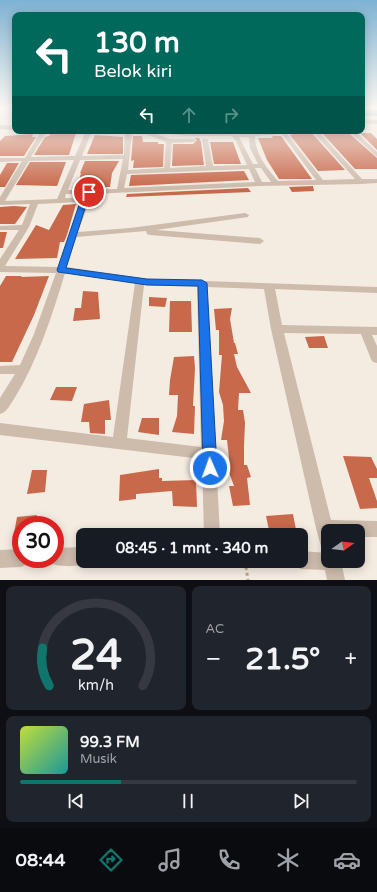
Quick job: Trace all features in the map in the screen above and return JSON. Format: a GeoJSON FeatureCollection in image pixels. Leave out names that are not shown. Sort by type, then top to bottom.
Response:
{"type":"FeatureCollection","features":[{"type":"Feature","properties":{"kind":"street"},"geometry":{"type":"LineString","coordinates":[[0,203],[42,134]]}},
{"type":"Feature","properties":{"kind":"street"},"geometry":{"type":"LineString","coordinates":[[60,200],[88,134]]}},
{"type":"Feature","properties":{"kind":"street"},"geometry":{"type":"LineString","coordinates":[[120,191],[127,157],[129,134]]}},
{"type":"Feature","properties":{"kind":"street"},"geometry":{"type":"LineString","coordinates":[[152,134],[169,141],[188,135],[235,135],[251,137],[275,134]]}},
{"type":"Feature","properties":{"kind":"street"},"geometry":{"type":"LineString","coordinates":[[285,134],[321,182]]}},
{"type":"Feature","properties":{"kind":"street"},"geometry":{"type":"LineString","coordinates":[[318,134],[361,182]]}},
{"type":"Feature","properties":{"kind":"street"},"geometry":{"type":"LineString","coordinates":[[355,134],[377,155]]}},
{"type":"Feature","properties":{"kind":"street"},"geometry":{"type":"LineString","coordinates":[[188,135],[205,140],[235,135]]}},
{"type":"Feature","properties":{"kind":"street"},"geometry":{"type":"LineString","coordinates":[[235,135],[260,184]]}},
{"type":"Feature","properties":{"kind":"street"},"geometry":{"type":"LineString","coordinates":[[251,137],[262,166],[276,184]]}},
{"type":"Feature","properties":{"kind":"street"},"geometry":{"type":"LineString","coordinates":[[205,140],[210,168]]}},
{"type":"Feature","properties":{"kind":"street"},"geometry":{"type":"LineString","coordinates":[[167,170],[169,141]]}},
{"type":"Feature","properties":{"kind":"street"},"geometry":{"type":"LineString","coordinates":[[0,160],[127,157]]}},
{"type":"Feature","properties":{"kind":"street"},"geometry":{"type":"LineString","coordinates":[[124,172],[262,166]]}},
{"type":"Feature","properties":{"kind":"street"},"geometry":{"type":"LineString","coordinates":[[64,192],[377,181]]}},
{"type":"Feature","properties":{"kind":"street"},"geometry":{"type":"LineString","coordinates":[[0,409],[11,393],[35,349],[73,234],[89,192]]}},
{"type":"Feature","properties":{"kind":"street"},"geometry":{"type":"LineString","coordinates":[[0,203],[85,200]]}},
{"type":"Feature","properties":{"kind":"street"},"geometry":{"type":"LineString","coordinates":[[35,202],[24,227],[0,268],[73,270],[140,281],[377,290]]}},
{"type":"Feature","properties":{"kind":"street"},"geometry":{"type":"LineString","coordinates":[[73,234],[130,231],[245,215]]}},
{"type":"Feature","properties":{"kind":"street"},"geometry":{"type":"LineString","coordinates":[[0,228],[24,227]]}},
{"type":"Feature","properties":{"kind":"street"},"geometry":{"type":"LineString","coordinates":[[130,231],[260,241]]}},
{"type":"Feature","properties":{"kind":"street"},"geometry":{"type":"LineString","coordinates":[[119,442],[140,281]]}},
{"type":"Feature","properties":{"kind":"street"},"geometry":{"type":"LineString","coordinates":[[202,283],[212,528]]}},
{"type":"Feature","properties":{"kind":"street"},"geometry":{"type":"LineString","coordinates":[[268,286],[323,524]]}},
{"type":"Feature","properties":{"kind":"street"},"geometry":{"type":"LineString","coordinates":[[277,329],[377,331]]}},
{"type":"Feature","properties":{"kind":"street"},"geometry":{"type":"LineString","coordinates":[[365,331],[377,359]]}},
{"type":"Feature","properties":{"kind":"street"},"geometry":{"type":"LineString","coordinates":[[0,370],[24,369]]}},
{"type":"Feature","properties":{"kind":"street"},"geometry":{"type":"LineString","coordinates":[[0,429],[30,434],[119,442],[209,454]]}},
{"type":"Feature","properties":{"kind":"street"},"geometry":{"type":"LineString","coordinates":[[365,531],[377,529]]}},
{"type":"Feature","properties":{"kind":"street"},"geometry":{"type":"LineString","coordinates":[[64,557],[76,556]]}},
{"type":"Feature","properties":{"kind":"street"},"geometry":{"type":"LineString","coordinates":[[0,559],[12,558]]}},
{"type":"Feature","properties":{"kind":"street"},"geometry":{"type":"LineString","coordinates":[[308,560],[321,561]]}},
{"type":"Feature","properties":{"kind":"street"},"geometry":{"type":"LineString","coordinates":[[333,568],[336,580]]}},
{"type":"Feature","properties":{"kind":"path"},"geometry":{"type":"LineString","coordinates":[[246,568],[248,580]]}},
{"type":"Feature","properties":{"kind":"building"},"geometry":{"type":"Polygon","coordinates":[[[33,134],[32,137],[36,137],[24,156],[0,156],[0,141],[5,136],[33,134]]]}},
{"type":"Feature","properties":{"kind":"building"},"geometry":{"type":"Polygon","coordinates":[[[50,134],[76,134],[69,155],[34,155],[45,137],[50,134]]]}},
{"type":"Feature","properties":{"kind":"building"},"geometry":{"type":"Polygon","coordinates":[[[313,134],[345,170],[318,171],[290,135],[313,134]]]}},
{"type":"Feature","properties":{"kind":"building"},"geometry":{"type":"Polygon","coordinates":[[[323,134],[350,134],[377,158],[377,169],[355,169],[323,134]]]}},
{"type":"Feature","properties":{"kind":"building"},"geometry":{"type":"Polygon","coordinates":[[[361,134],[372,134],[377,139],[377,150],[361,134]]]}},
{"type":"Feature","properties":{"kind":"building"},"geometry":{"type":"Polygon","coordinates":[[[95,135],[123,137],[123,154],[87,154],[95,135]]]}},
{"type":"Feature","properties":{"kind":"building"},"geometry":{"type":"Polygon","coordinates":[[[133,136],[142,136],[143,142],[158,142],[158,144],[164,144],[163,167],[133,168],[134,160],[131,161],[133,136]]]}},
{"type":"Feature","properties":{"kind":"building"},"geometry":{"type":"Polygon","coordinates":[[[272,136],[281,136],[312,179],[279,179],[267,160],[258,138],[273,138],[272,136]]]}},
{"type":"Feature","properties":{"kind":"building"},"geometry":{"type":"Polygon","coordinates":[[[195,138],[199,138],[201,142],[204,165],[172,166],[173,144],[193,144],[197,140],[195,138]]]}},
{"type":"Feature","properties":{"kind":"building"},"geometry":{"type":"Polygon","coordinates":[[[210,142],[233,142],[241,164],[214,164],[210,142]]]}},
{"type":"Feature","properties":{"kind":"building"},"geometry":{"type":"Polygon","coordinates":[[[85,161],[119,161],[112,173],[110,187],[101,187],[102,183],[77,187],[80,173],[85,161]]]}},
{"type":"Feature","properties":{"kind":"building"},"geometry":{"type":"Polygon","coordinates":[[[30,162],[66,162],[57,186],[16,185],[30,162]]]}},
{"type":"Feature","properties":{"kind":"building"},"geometry":{"type":"Polygon","coordinates":[[[7,163],[19,163],[5,187],[0,187],[0,175],[7,163]]]}},
{"type":"Feature","properties":{"kind":"building"},"geometry":{"type":"Polygon","coordinates":[[[244,171],[249,180],[129,186],[131,175],[244,171]]]}},
{"type":"Feature","properties":{"kind":"building"},"geometry":{"type":"Polygon","coordinates":[[[313,186],[314,191],[292,192],[289,187],[313,186]]]}},
{"type":"Feature","properties":{"kind":"building"},"geometry":{"type":"Polygon","coordinates":[[[248,188],[251,192],[126,197],[127,194],[248,188]]]}},
{"type":"Feature","properties":{"kind":"building"},"geometry":{"type":"Polygon","coordinates":[[[76,204],[67,235],[64,242],[60,242],[57,258],[15,259],[36,225],[49,230],[63,205],[76,204]]]}},
{"type":"Feature","properties":{"kind":"building"},"geometry":{"type":"Polygon","coordinates":[[[0,207],[27,207],[15,224],[0,224],[0,207]]]}},
{"type":"Feature","properties":{"kind":"building"},"geometry":{"type":"Polygon","coordinates":[[[0,232],[7,232],[3,248],[0,248],[0,232]]]}},
{"type":"Feature","properties":{"kind":"building"},"geometry":{"type":"Polygon","coordinates":[[[6,276],[49,276],[34,315],[12,362],[0,362],[0,286],[6,276]]]}},
{"type":"Feature","properties":{"kind":"building"},"geometry":{"type":"Polygon","coordinates":[[[83,291],[98,292],[100,319],[73,321],[75,308],[81,308],[83,291]]]}},
{"type":"Feature","properties":{"kind":"building"},"geometry":{"type":"Polygon","coordinates":[[[149,297],[167,298],[165,307],[149,306],[149,297]]]}},
{"type":"Feature","properties":{"kind":"building"},"geometry":{"type":"Polygon","coordinates":[[[170,301],[191,301],[192,332],[169,332],[170,301]]]}},
{"type":"Feature","properties":{"kind":"building"},"geometry":{"type":"Polygon","coordinates":[[[232,308],[230,319],[234,343],[238,354],[234,354],[237,367],[251,393],[239,393],[238,410],[243,410],[245,423],[244,465],[247,465],[251,477],[247,478],[250,505],[233,506],[229,486],[234,486],[227,467],[230,467],[227,440],[221,440],[224,421],[223,405],[219,392],[222,355],[219,355],[219,330],[216,330],[214,309],[232,308]]]}},
{"type":"Feature","properties":{"kind":"building"},"geometry":{"type":"Polygon","coordinates":[[[324,336],[328,348],[309,348],[305,337],[324,336]]]}},
{"type":"Feature","properties":{"kind":"building"},"geometry":{"type":"Polygon","coordinates":[[[194,356],[194,434],[172,432],[177,416],[178,395],[169,395],[174,357],[194,356]]]}},
{"type":"Feature","properties":{"kind":"building"},"geometry":{"type":"Polygon","coordinates":[[[56,387],[77,387],[72,401],[50,400],[56,387]]]}},
{"type":"Feature","properties":{"kind":"building"},"geometry":{"type":"Polygon","coordinates":[[[109,400],[111,420],[105,420],[105,434],[90,433],[89,422],[81,422],[84,404],[109,400]]]}},
{"type":"Feature","properties":{"kind":"building"},"geometry":{"type":"Polygon","coordinates":[[[142,418],[159,418],[159,435],[138,432],[142,418]]]}},
{"type":"Feature","properties":{"kind":"building"},"geometry":{"type":"Polygon","coordinates":[[[343,456],[371,457],[377,469],[377,478],[369,478],[377,501],[377,508],[360,509],[343,456]]]}},
{"type":"Feature","properties":{"kind":"building"},"geometry":{"type":"Polygon","coordinates":[[[159,469],[159,478],[162,478],[162,481],[196,480],[197,507],[173,506],[172,491],[136,494],[136,499],[119,501],[120,475],[159,469]]]}},
{"type":"Feature","properties":{"kind":"building"},"geometry":{"type":"Polygon","coordinates":[[[32,470],[47,470],[45,492],[27,494],[32,470]]]}},
{"type":"Feature","properties":{"kind":"building"},"geometry":{"type":"Polygon","coordinates":[[[293,514],[296,528],[269,528],[266,516],[293,514]]]}},
{"type":"Feature","properties":{"kind":"route"},"geometry":{"type":"LineString","coordinates":[[89,192],[84,202],[61,270],[73,270],[147,282],[202,283],[210,468]]}}]}
